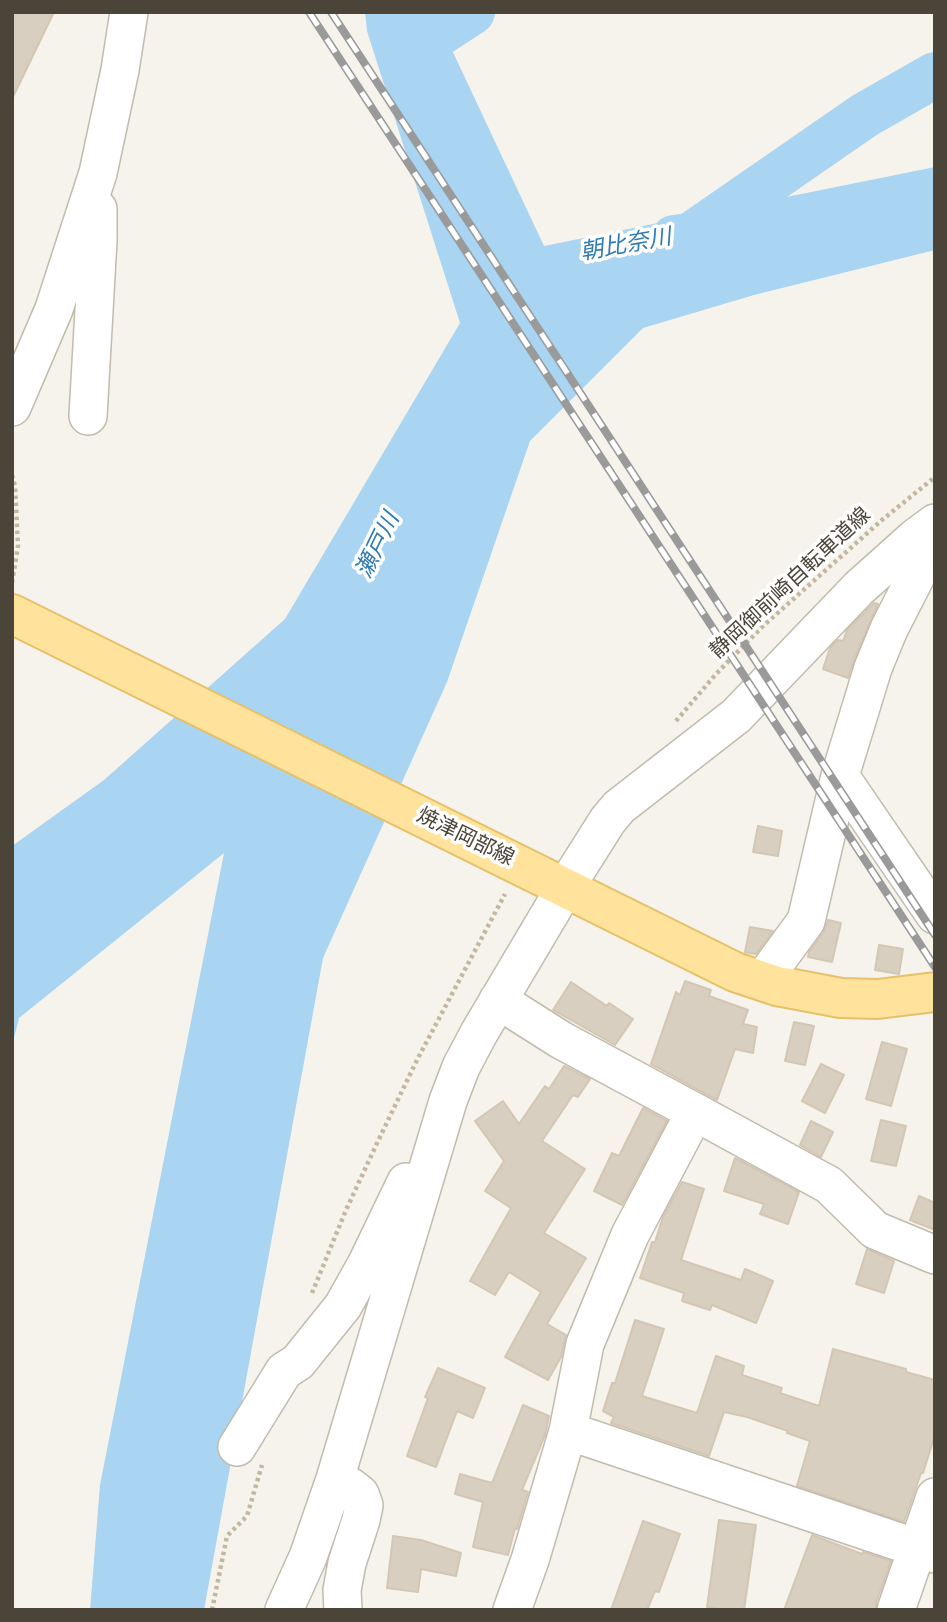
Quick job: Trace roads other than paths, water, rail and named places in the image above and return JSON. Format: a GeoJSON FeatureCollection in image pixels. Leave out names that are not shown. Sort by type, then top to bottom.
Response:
{"type":"FeatureCollection","features":[{"type":"Feature","properties":{"kind":"main road","name":"焼津岡部線"},"geometry":{"type":"LineString","coordinates":[[12,614],[735,972],[808,993],[841,998],[878,999],[935,992]]}},
{"type":"Feature","properties":{"kind":"street"},"geometry":{"type":"LineString","coordinates":[[12,407],[54,309],[98,173],[120,70],[129,12]]}},
{"type":"Feature","properties":{"kind":"street"},"geometry":{"type":"LineString","coordinates":[[88,416],[98,240],[98,173]]}},
{"type":"Feature","properties":{"kind":"street"},"geometry":{"type":"LineString","coordinates":[[284,1610],[308,1556],[335,1479],[448,1101],[461,1067],[560,886],[619,807],[736,716],[859,588],[935,523]]}},
{"type":"Feature","properties":{"kind":"street"},"geometry":{"type":"LineString","coordinates":[[762,981],[806,921],[840,776],[873,668],[889,629],[935,540]]}},
{"type":"Feature","properties":{"kind":"street"},"geometry":{"type":"LineString","coordinates":[[840,776],[935,915]]}},
{"type":"Feature","properties":{"kind":"street"},"geometry":{"type":"LineString","coordinates":[[498,1000],[561,1040],[829,1185],[875,1230],[935,1255]]}},
{"type":"Feature","properties":{"kind":"street"},"geometry":{"type":"LineString","coordinates":[[512,1610],[530,1560],[568,1432],[585,1344],[630,1235],[695,1112]]}},
{"type":"Feature","properties":{"kind":"street"},"geometry":{"type":"LineString","coordinates":[[237,1447],[284,1371],[298,1362],[343,1306],[405,1184],[433,1153]]}},
{"type":"Feature","properties":{"kind":"street"},"geometry":{"type":"LineString","coordinates":[[568,1432],[926,1551]]}},
{"type":"Feature","properties":{"kind":"street"},"geometry":{"type":"LineString","coordinates":[[335,1479],[360,1494],[364,1505],[347,1563],[342,1590],[343,1610]]}},
{"type":"Feature","properties":{"kind":"street"},"geometry":{"type":"LineString","coordinates":[[896,1610],[926,1551],[935,1497]]}},
{"type":"Feature","properties":{"kind":"water","name":"瀬戸川"},"geometry":{"type":"Polygon","coordinates":[[[365,12],[443,12],[451,48],[544,246],[935,167],[935,250],[754,295],[643,328],[530,441],[447,682],[323,958],[204,1610],[90,1610],[100,1485],[224,853],[19,1018],[12,1046],[12,846],[104,780],[285,619],[460,323],[367,31],[365,12]]]}},
{"type":"Feature","properties":{"kind":"waterway"},"geometry":{"type":"LineString","coordinates":[[415,49],[472,12]]}},
{"type":"Feature","properties":{"kind":"waterway","name":"朝比奈川"},"geometry":{"type":"LineString","coordinates":[[674,238],[690,236],[865,115],[935,75]]}},
{"type":"Feature","properties":{"kind":"railway"},"geometry":{"type":"LineString","coordinates":[[309,12],[935,967]]}},
{"type":"Feature","properties":{"kind":"railway"},"geometry":{"type":"LineString","coordinates":[[331,12],[935,935]]}}]}
